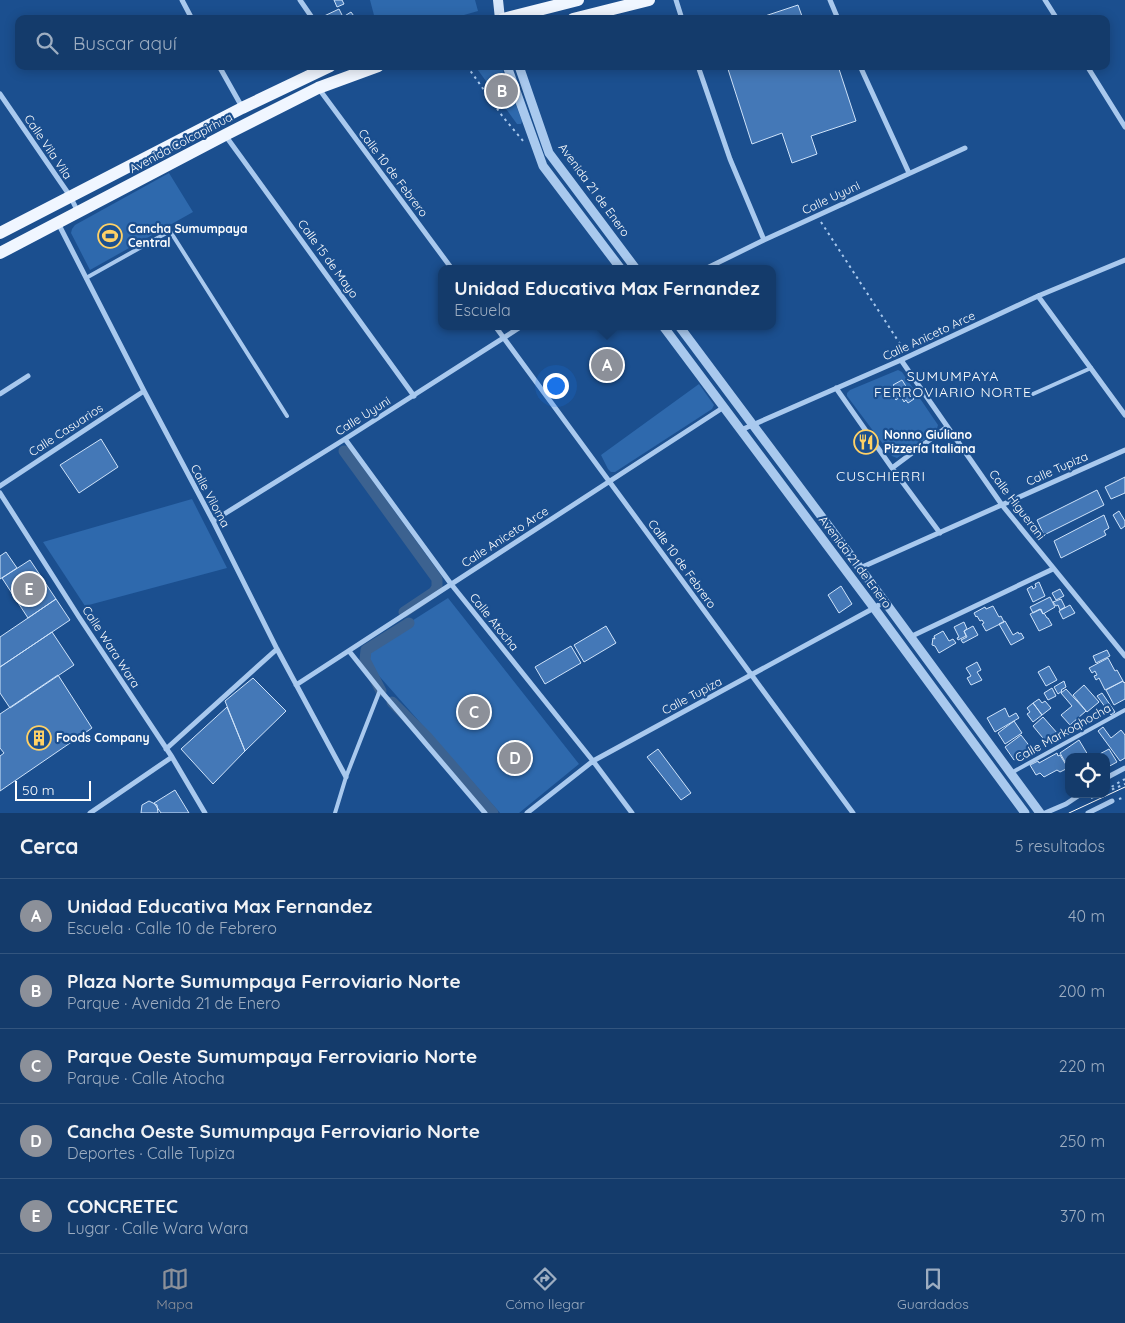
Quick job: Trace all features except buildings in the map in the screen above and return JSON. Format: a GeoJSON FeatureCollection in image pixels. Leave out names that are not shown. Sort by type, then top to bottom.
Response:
{"type":"FeatureCollection","features":[{"type":"Feature","properties":{"kind":"main road"},"geometry":{"type":"LineString","coordinates":[[498,0],[501,15]]}},
{"type":"Feature","properties":{"kind":"main road"},"geometry":{"type":"LineString","coordinates":[[518,15],[578,0]]}},
{"type":"Feature","properties":{"kind":"main road"},"geometry":{"type":"LineString","coordinates":[[589,15],[649,0]]}},
{"type":"Feature","properties":{"kind":"main road","name":"Avenida Colcapirhua"},"geometry":{"type":"LineString","coordinates":[[0,233],[242,108],[322,70]]}},
{"type":"Feature","properties":{"kind":"main road","name":"Avenida Colcapirhua"},"geometry":{"type":"LineString","coordinates":[[0,253],[318,88],[367,70]]}},
{"type":"Feature","properties":{"kind":"street"},"geometry":{"type":"LineString","coordinates":[[182,0],[190,15]]}},
{"type":"Feature","properties":{"kind":"street"},"geometry":{"type":"LineString","coordinates":[[300,0],[310,15]]}},
{"type":"Feature","properties":{"kind":"street"},"geometry":{"type":"LineString","coordinates":[[676,0],[681,15]]}},
{"type":"Feature","properties":{"kind":"street"},"geometry":{"type":"LineString","coordinates":[[830,0],[836,15]]}},
{"type":"Feature","properties":{"kind":"street"},"geometry":{"type":"LineString","coordinates":[[1045,0],[1054,15]]}},
{"type":"Feature","properties":{"kind":"street"},"geometry":{"type":"LineString","coordinates":[[221,70],[242,108]]}},
{"type":"Feature","properties":{"kind":"street","name":"Avenida 21 de Enero"},"geometry":{"type":"LineString","coordinates":[[508,70],[543,166],[616,265]]}},
{"type":"Feature","properties":{"kind":"street","name":"Avenida 21 de Enero"},"geometry":{"type":"LineString","coordinates":[[520,70],[549,153],[633,265]]}},
{"type":"Feature","properties":{"kind":"street"},"geometry":{"type":"LineString","coordinates":[[699,70],[730,159],[764,240]]}},
{"type":"Feature","properties":{"kind":"street"},"geometry":{"type":"LineString","coordinates":[[862,70],[909,173]]}},
{"type":"Feature","properties":{"kind":"street"},"geometry":{"type":"LineString","coordinates":[[1089,70],[1125,127]]}},
{"type":"Feature","properties":{"kind":"street","name":"Calle 10 de Febrero"},"geometry":{"type":"LineString","coordinates":[[318,88],[449,265]]}},
{"type":"Feature","properties":{"kind":"street","name":"Calle Vila Vila"},"geometry":{"type":"LineString","coordinates":[[0,94],[70,196],[78,212]]}},
{"type":"Feature","properties":{"kind":"street","name":"Calle 15 de Mayo"},"geometry":{"type":"LineString","coordinates":[[225,135],[414,396]]}},
{"type":"Feature","properties":{"kind":"street","name":"Calle Uyuni"},"geometry":{"type":"LineString","coordinates":[[713,265],[965,148]]}},
{"type":"Feature","properties":{"kind":"street","name":"Calle Viloma"},"geometry":{"type":"LineString","coordinates":[[58,223],[213,521],[277,649],[346,777]]}},
{"type":"Feature","properties":{"kind":"street","name":"Calle Aniceto Arce"},"geometry":{"type":"LineString","coordinates":[[741,430],[901,360],[1038,296],[1125,260]]}},
{"type":"Feature","properties":{"kind":"street"},"geometry":{"type":"LineString","coordinates":[[1038,296],[1125,415]]}},
{"type":"Feature","properties":{"kind":"street","name":"Calle 10 de Febrero"},"geometry":{"type":"LineString","coordinates":[[498,330],[853,813]]}},
{"type":"Feature","properties":{"kind":"street","name":"Calle Uyuni"},"geometry":{"type":"LineString","coordinates":[[213,521],[516,330]]}},
{"type":"Feature","properties":{"kind":"street","name":"Avenida 21 de Enero"},"geometry":{"type":"LineString","coordinates":[[666,330],[874,608],[1024,813]]}},
{"type":"Feature","properties":{"kind":"street","name":"Avenida 21 de Enero"},"geometry":{"type":"LineString","coordinates":[[682,330],[1040,813]]}},
{"type":"Feature","properties":{"kind":"street","name":"Calle Higuerani"},"geometry":{"type":"LineString","coordinates":[[901,360],[1002,505],[1053,569],[1124,652]]}},
{"type":"Feature","properties":{"kind":"street"},"geometry":{"type":"LineString","coordinates":[[0,394],[28,376]]}},
{"type":"Feature","properties":{"kind":"street"},"geometry":{"type":"LineString","coordinates":[[836,388],[940,533]]}},
{"type":"Feature","properties":{"kind":"street","name":"Calle Casuarios"},"geometry":{"type":"LineString","coordinates":[[0,486],[144,391]]}},
{"type":"Feature","properties":{"kind":"street","name":"Calle Aniceto Arce"},"geometry":{"type":"LineString","coordinates":[[296,685],[724,407]]}},
{"type":"Feature","properties":{"kind":"street"},"geometry":{"type":"LineString","coordinates":[[892,468],[947,427]]}},
{"type":"Feature","properties":{"kind":"street","name":"Calle Atocha"},"geometry":{"type":"LineString","coordinates":[[345,439],[451,584],[593,761],[632,813]]}},
{"type":"Feature","properties":{"kind":"street","name":"Calle Tupiza"},"geometry":{"type":"LineString","coordinates":[[860,568],[1125,450]]}},
{"type":"Feature","properties":{"kind":"street","name":"Calle Wara Wara"},"geometry":{"type":"LineString","coordinates":[[0,493],[172,757],[204,813]]}},
{"type":"Feature","properties":{"kind":"street"},"geometry":{"type":"LineString","coordinates":[[910,637],[1053,569]]}},
{"type":"Feature","properties":{"kind":"street","name":"Calle Tupiza"},"geometry":{"type":"LineString","coordinates":[[527,813],[593,761],[884,602]]}},
{"type":"Feature","properties":{"kind":"street"},"geometry":{"type":"LineString","coordinates":[[166,749],[277,649]]}},
{"type":"Feature","properties":{"kind":"street"},"geometry":{"type":"LineString","coordinates":[[349,650],[380,690],[485,813]]}},
{"type":"Feature","properties":{"kind":"street"},"geometry":{"type":"LineString","coordinates":[[90,813],[172,757]]}},
{"type":"Feature","properties":{"kind":"street"},"geometry":{"type":"LineString","coordinates":[[1110,776],[1125,768]]}},
{"type":"Feature","properties":{"kind":"street"},"geometry":{"type":"LineString","coordinates":[[1045,813],[1075,798]]}},
{"type":"Feature","properties":{"kind":"street"},"geometry":{"type":"LineString","coordinates":[[1088,813],[1112,801]]}},
{"type":"Feature","properties":{"kind":"lane"},"geometry":{"type":"LineString","coordinates":[[86,278],[170,231],[287,416]]}},
{"type":"Feature","properties":{"kind":"lane"},"geometry":{"type":"LineString","coordinates":[[1033,394],[1091,368]]}},
{"type":"Feature","properties":{"kind":"lane"},"geometry":{"type":"LineString","coordinates":[[335,813],[346,777],[380,690]]}},
{"type":"Feature","properties":{"kind":"lane","name":"Calle Markoqhocha"},"geometry":{"type":"LineString","coordinates":[[1011,773],[1125,710]]}},
{"type":"Feature","properties":{"kind":"path"},"geometry":{"type":"LineString","coordinates":[[470,70],[503,117],[526,145]]}},
{"type":"Feature","properties":{"kind":"path"},"geometry":{"type":"LineString","coordinates":[[816,216],[908,356]]}},
{"type":"Feature","properties":{"kind":"path"},"geometry":{"type":"LineString","coordinates":[[1110,789],[1125,780]]}},
{"type":"Feature","properties":{"kind":"path"},"geometry":{"type":"LineString","coordinates":[[1110,790],[1125,784]]}},
{"type":"Feature","properties":{"kind":"shaded area"},"geometry":{"type":"Polygon","coordinates":[[[370,0],[475,0],[478,11],[464,15],[374,15],[370,0]]]}},
{"type":"Feature","properties":{"kind":"shaded area"},"geometry":{"type":"Polygon","coordinates":[[[478,70],[503,70],[522,121],[521,124],[517,124],[478,70]]]}},
{"type":"Feature","properties":{"kind":"shaded area"},"geometry":{"type":"Polygon","coordinates":[[[169,173],[193,212],[90,270],[71,233],[75,225],[169,173]]]}},
{"type":"Feature","properties":{"kind":"shaded area"},"geometry":{"type":"Polygon","coordinates":[[[898,370],[902,372],[938,425],[936,432],[897,458],[892,456],[847,396],[847,393],[850,390],[898,370]]]}},
{"type":"Feature","properties":{"kind":"shaded area"},"geometry":{"type":"Polygon","coordinates":[[[699,384],[714,405],[712,409],[615,472],[611,472],[608,469],[601,455],[699,384]]]}},
{"type":"Feature","properties":{"kind":"shaded area"},"geometry":{"type":"Polygon","coordinates":[[[192,499],[227,568],[85,606],[43,542],[192,499]]]}},
{"type":"Feature","properties":{"kind":"shaded area"},"geometry":{"type":"Polygon","coordinates":[[[448,598],[579,764],[519,813],[500,813],[365,660],[366,650],[448,598]]]}},
{"type":"Feature","properties":{"kind":"waterway"},"geometry":{"type":"LineString","coordinates":[[344,451],[437,579],[437,587],[434,592],[404,612]]}},
{"type":"Feature","properties":{"kind":"waterway"},"geometry":{"type":"LineString","coordinates":[[381,691],[365,660],[366,650],[409,623]]}},
{"type":"Feature","properties":{"kind":"waterway"},"geometry":{"type":"LineString","coordinates":[[392,702],[428,738],[493,813]]}},
{"type":"Feature","properties":{"kind":"tram line"},"geometry":{"type":"LineString","coordinates":[[1069,813],[1125,787]]}},
{"type":"Feature","properties":{"kind":"place","name":"Plaza Norte Sumumpaya Ferroviario Norte"},"geometry":{"type":"Point","coordinates":[502,91]}},
{"type":"Feature","properties":{"kind":"place","name":"Cancha Sumumpaya Central"},"geometry":{"type":"Point","coordinates":[110,236]}},
{"type":"Feature","properties":{"kind":"place","name":"Unidad Educativa Max Fernandez"},"geometry":{"type":"Point","coordinates":[607,365]}},
{"type":"Feature","properties":{"kind":"place","name":"Nonno Giuliano Pizzería Italiana"},"geometry":{"type":"Point","coordinates":[866,442]}},
{"type":"Feature","properties":{"kind":"place","name":"CONCRETEC"},"geometry":{"type":"Point","coordinates":[29,589]}},
{"type":"Feature","properties":{"kind":"place","name":"Parque Oeste Sumumpaya Ferroviario Norte"},"geometry":{"type":"Point","coordinates":[474,712]}},
{"type":"Feature","properties":{"kind":"place","name":"Foods Company"},"geometry":{"type":"Point","coordinates":[39,738]}},
{"type":"Feature","properties":{"kind":"place","name":"Cancha Oeste Sumumpaya Ferroviario Norte"},"geometry":{"type":"Point","coordinates":[515,758]}},
{"type":"Feature","properties":{"kind":"district","name":"SUMUMPAYA FERROVIARIO NORTE"},"geometry":{"type":"Point","coordinates":[953,384]}},
{"type":"Feature","properties":{"kind":"district","name":"CUSCHIERRI"},"geometry":{"type":"Point","coordinates":[881,476]}}]}
